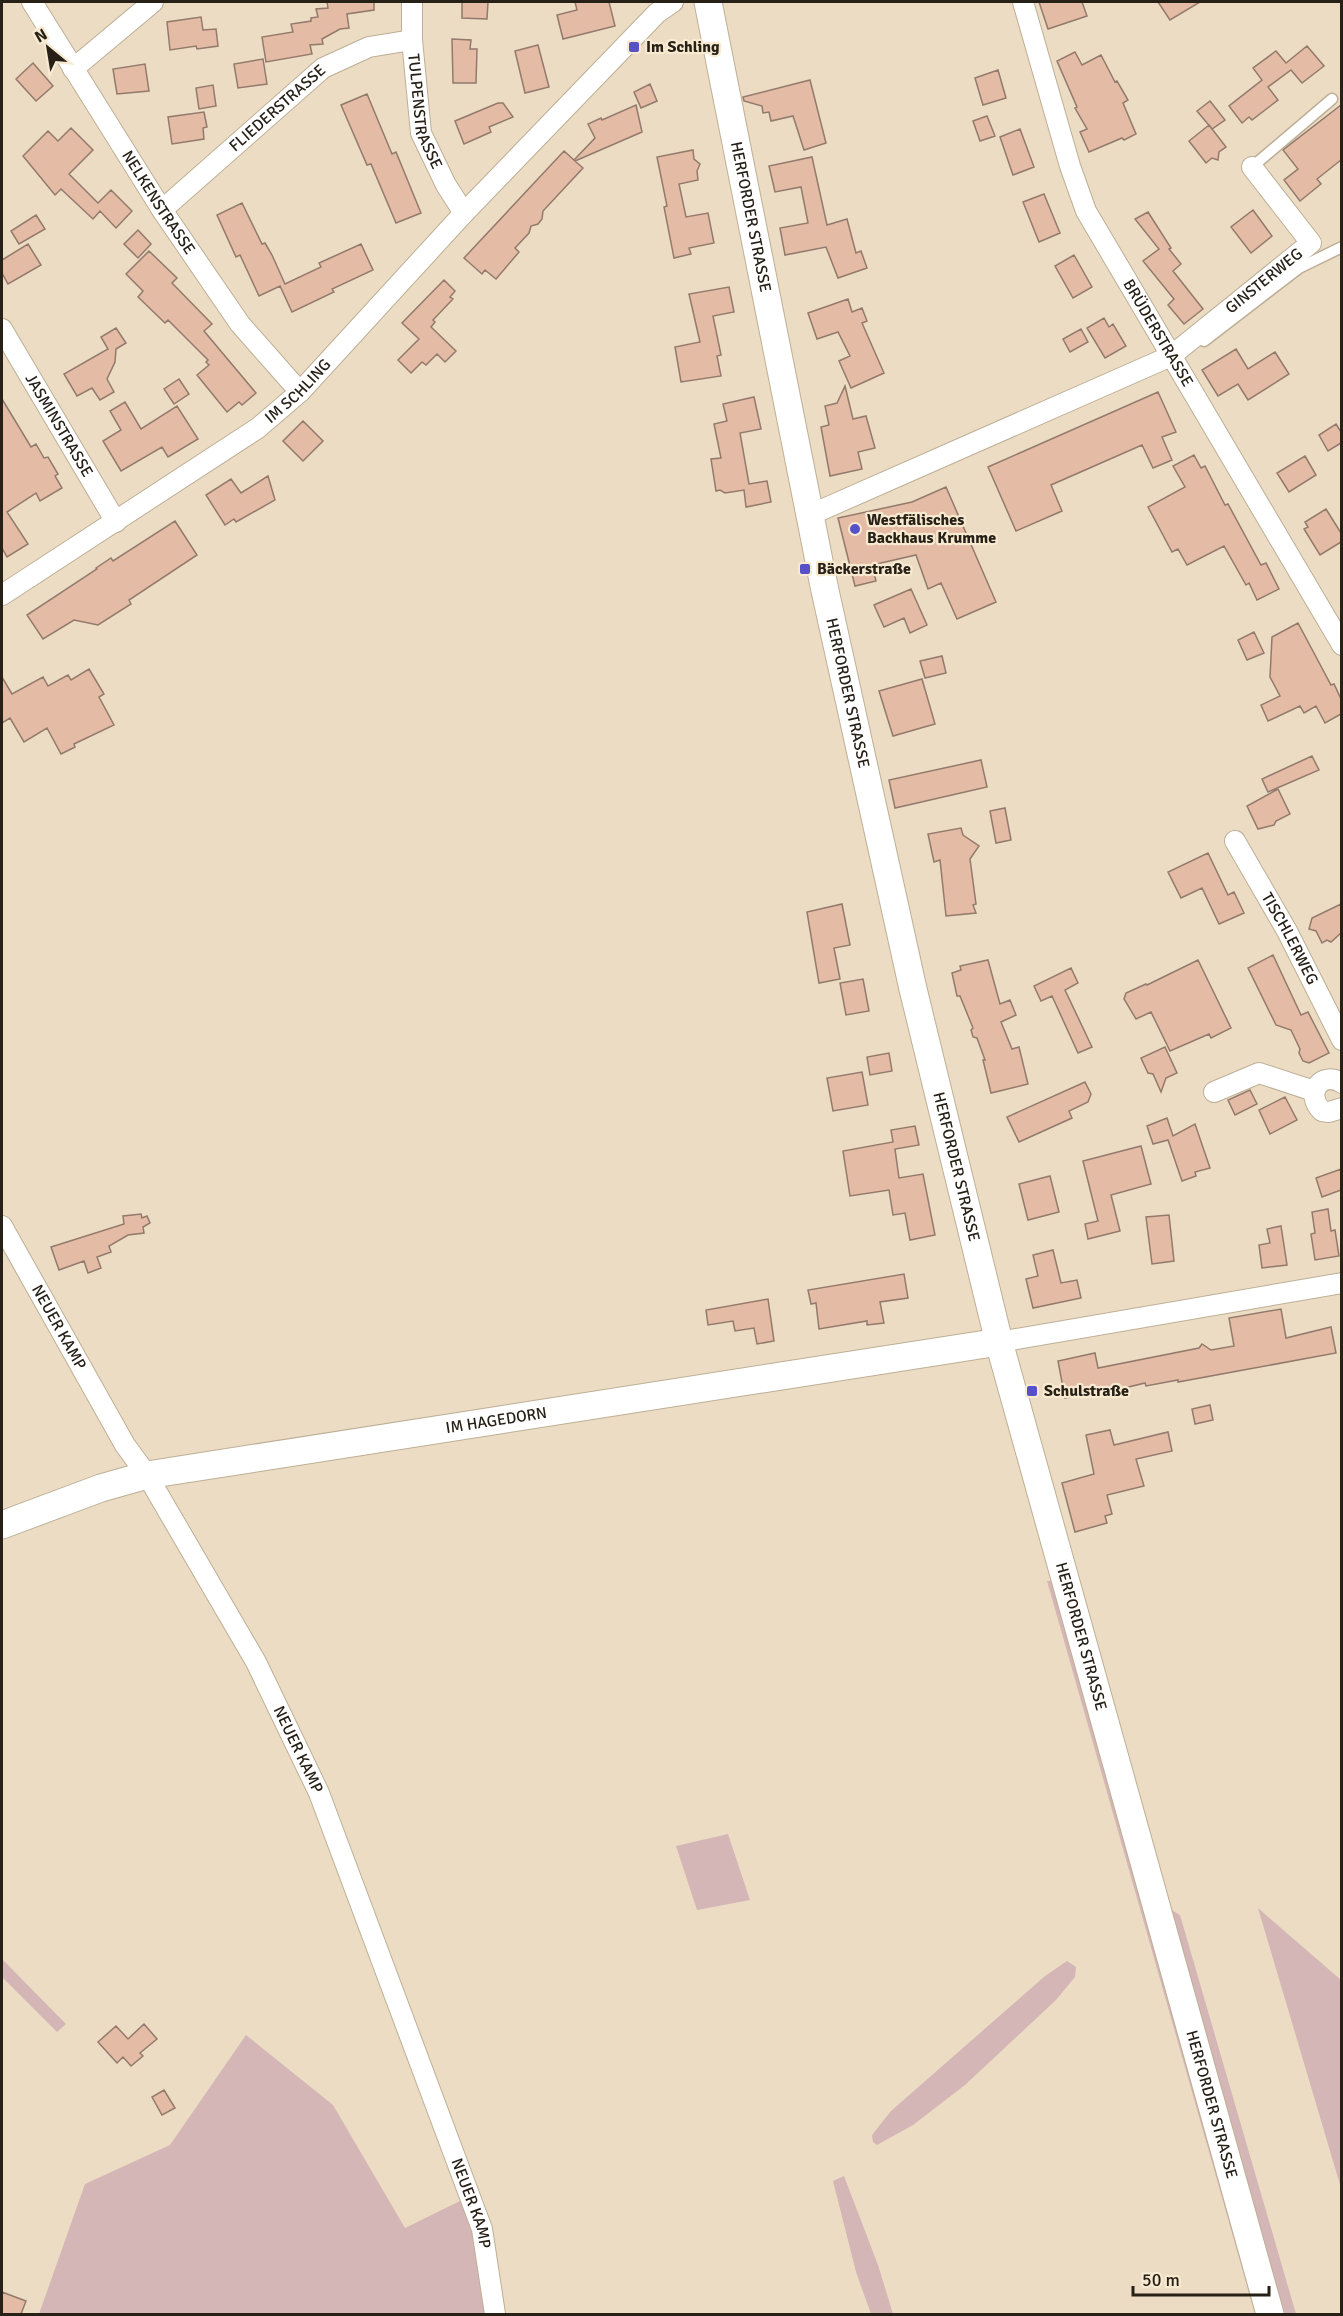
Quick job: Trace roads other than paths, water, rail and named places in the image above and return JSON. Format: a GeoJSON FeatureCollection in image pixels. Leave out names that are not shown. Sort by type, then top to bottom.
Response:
{"type":"FeatureCollection","features":[{"type":"Feature","properties":{"kind":"main road","name":"HERFORDER STRASSE"},"geometry":{"type":"LineString","coordinates":[[708,2],[824,586],[913,989],[999,1342],[1270,2314]]}},
{"type":"Feature","properties":{"kind":"main road","name":"IM HAGEDORN"},"geometry":{"type":"LineString","coordinates":[[2,1525],[101,1488],[147,1474],[999,1342]]}},
{"type":"Feature","properties":{"kind":"street","name":"NELKENSTRASSE"},"geometry":{"type":"LineString","coordinates":[[32,2],[162,210],[240,324],[300,392]]}},
{"type":"Feature","properties":{"kind":"street"},"geometry":{"type":"LineString","coordinates":[[74,69],[153,2]]}},
{"type":"Feature","properties":{"kind":"street","name":"TULPENSTRASSE"},"geometry":{"type":"LineString","coordinates":[[412,2],[412,40],[421,133],[446,185],[464,213]]}},
{"type":"Feature","properties":{"kind":"street","name":"IM SCHLING"},"geometry":{"type":"LineString","coordinates":[[2,595],[258,428],[300,392],[464,213],[657,13],[673,2]]}},
{"type":"Feature","properties":{"kind":"street","name":"BRÜDERSTRASSE"},"geometry":{"type":"LineString","coordinates":[[1023,2],[1070,166],[1086,211],[1341,645]]}},
{"type":"Feature","properties":{"kind":"street","name":"FLIEDERSTRASSE"},"geometry":{"type":"LineString","coordinates":[[162,210],[324,68],[369,47],[412,40]]}},
{"type":"Feature","properties":{"kind":"street","name":"GINSTERWEG"},"geometry":{"type":"LineString","coordinates":[[1173,360],[1311,243],[1252,167]]}},
{"type":"Feature","properties":{"kind":"street","name":"JASMINSTRASSE"},"geometry":{"type":"LineString","coordinates":[[2,329],[116,522]]}},
{"type":"Feature","properties":{"kind":"street"},"geometry":{"type":"LineString","coordinates":[[810,515],[1173,360]]}},
{"type":"Feature","properties":{"kind":"street","name":"TISCHLERWEG"},"geometry":{"type":"LineString","coordinates":[[1235,841],[1287,931],[1341,1040]]}},
{"type":"Feature","properties":{"kind":"street"},"geometry":{"type":"LineString","coordinates":[[1214,1092],[1259,1073],[1314,1091]]}},
{"type":"Feature","properties":{"kind":"street"},"geometry":{"type":"LineString","coordinates":[[1340,1077],[1323,1080],[1314,1091],[1314,1099],[1322,1111],[1329,1113],[1341,1108]]}},
{"type":"Feature","properties":{"kind":"street","name":"NEUER KAMP"},"geometry":{"type":"LineString","coordinates":[[2,1226],[125,1445],[147,1474],[256,1662],[319,1792],[482,2229],[495,2314]]}},
{"type":"Feature","properties":{"kind":"street"},"geometry":{"type":"LineString","coordinates":[[999,1342],[1341,1283]]}},
{"type":"Feature","properties":{"kind":"lane"},"geometry":{"type":"LineString","coordinates":[[1252,167],[1332,99]]}},
{"type":"Feature","properties":{"kind":"lane"},"geometry":{"type":"LineString","coordinates":[[1173,360],[1299,268],[1341,247]]}},
{"type":"Feature","properties":{"kind":"place","name":"Im Schling"},"geometry":{"type":"Point","coordinates":[634,47]}},
{"type":"Feature","properties":{"kind":"place","name":"Westfälisches Backhaus Krumme"},"geometry":{"type":"Point","coordinates":[855,529]}},
{"type":"Feature","properties":{"kind":"place","name":"Bäckerstraße"},"geometry":{"type":"Point","coordinates":[805,569]}},
{"type":"Feature","properties":{"kind":"place","name":"Schulstraße"},"geometry":{"type":"Point","coordinates":[1032,1391]}}]}
